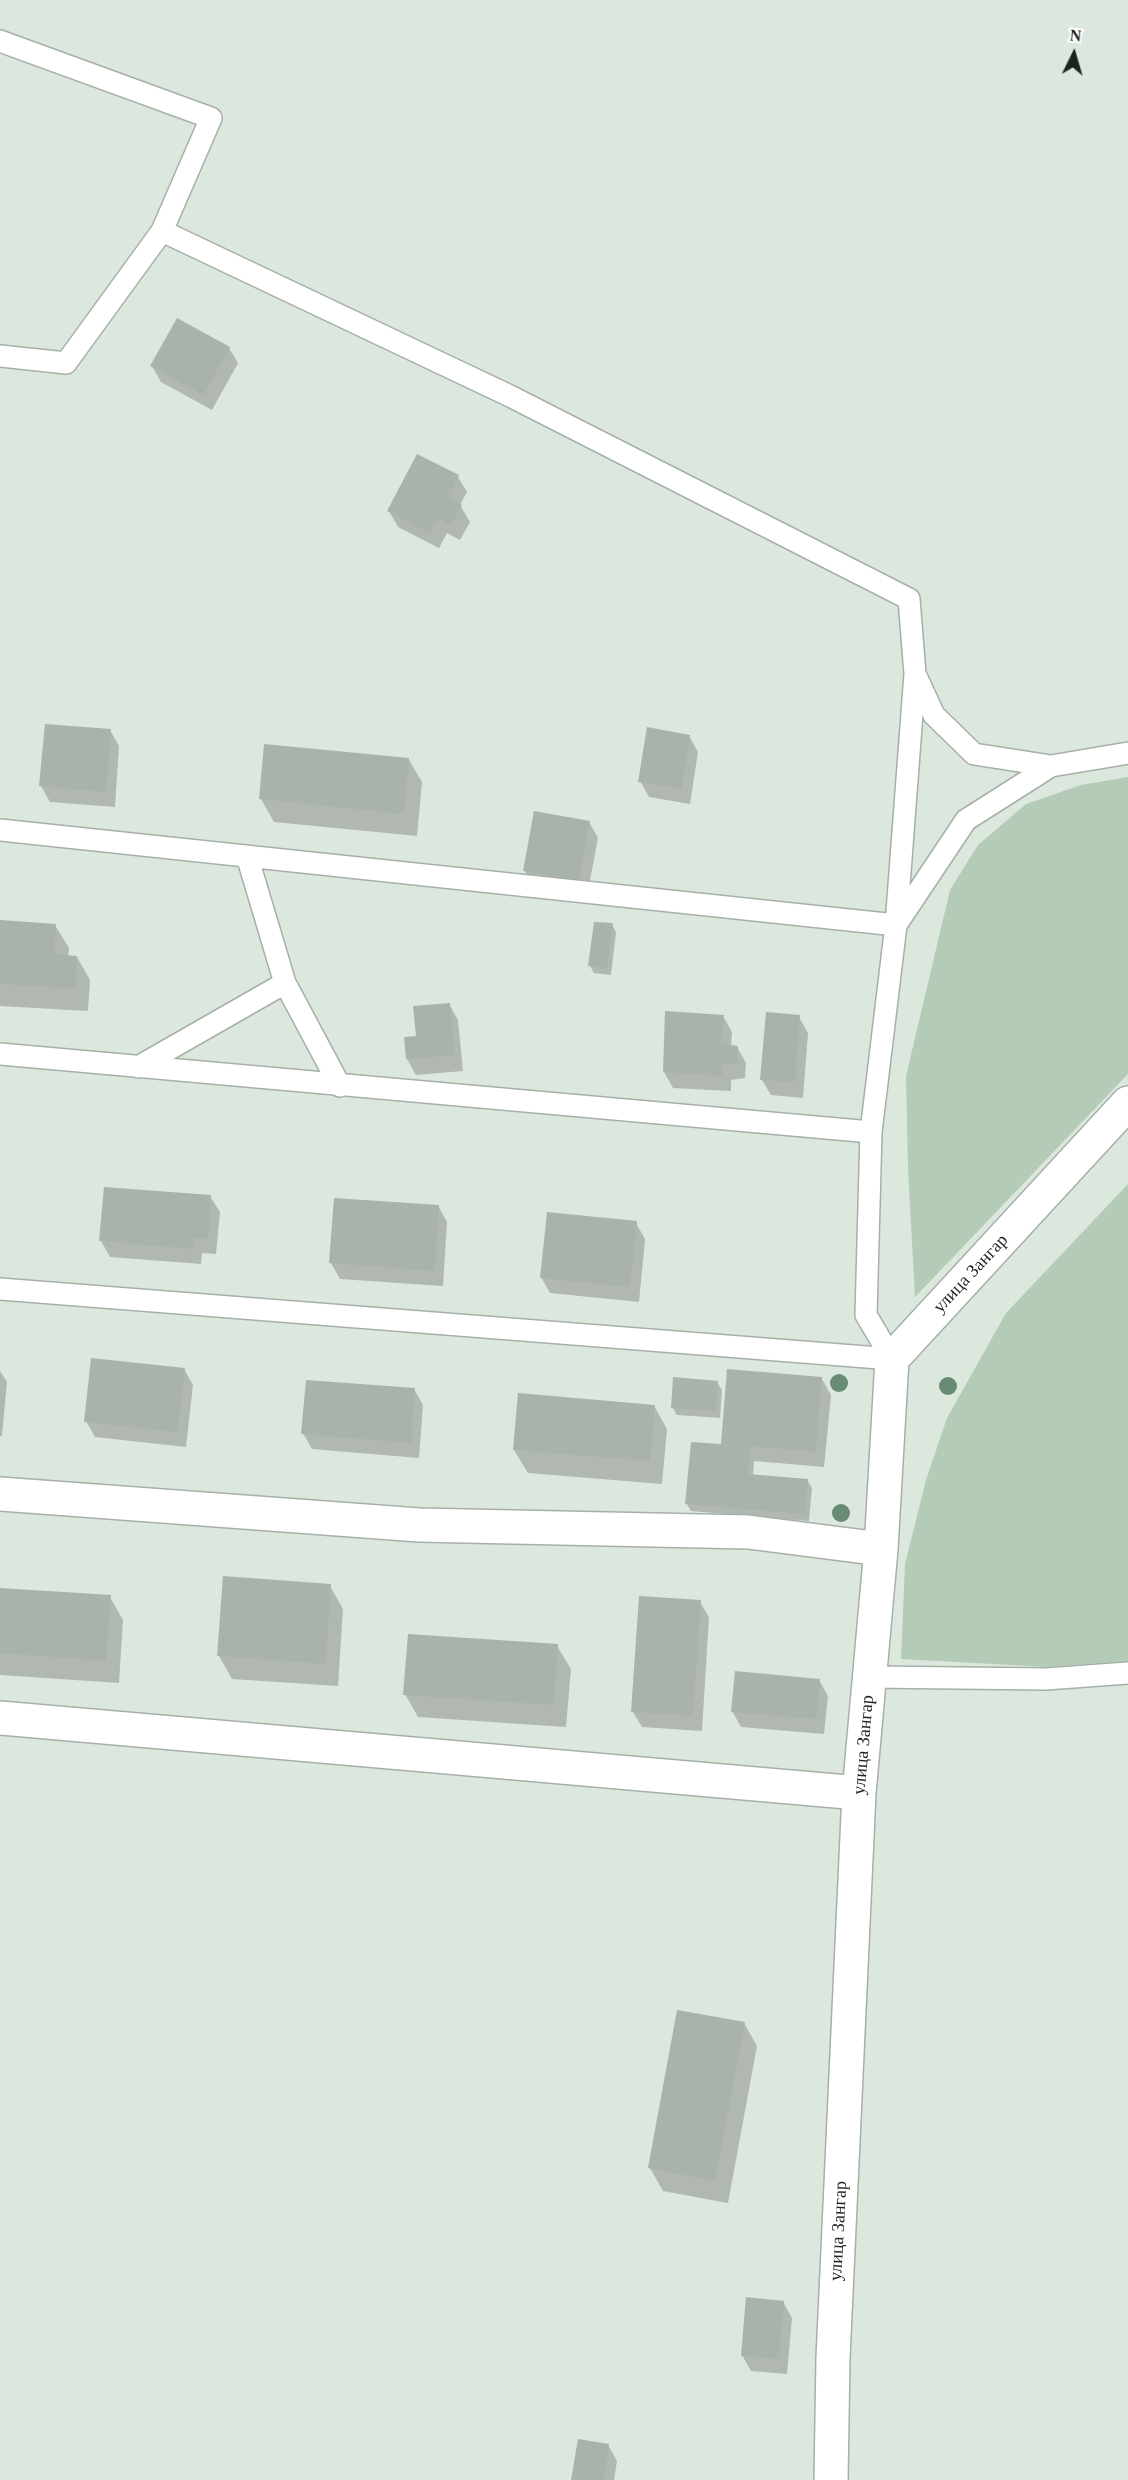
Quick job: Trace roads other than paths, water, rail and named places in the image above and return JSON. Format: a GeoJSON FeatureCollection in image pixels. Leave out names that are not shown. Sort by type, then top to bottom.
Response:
{"type":"FeatureCollection","features":[{"type":"Feature","properties":{"kind":"street","name":"улица Зангар"},"geometry":{"type":"LineString","coordinates":[[831,2480],[834,2346],[860,1793],[881,1549],[892,1359],[1128,1103]]}},
{"type":"Feature","properties":{"kind":"street"},"geometry":{"type":"LineString","coordinates":[[0,1494],[419,1525],[748,1532],[881,1549]]}},
{"type":"Feature","properties":{"kind":"street"},"geometry":{"type":"LineString","coordinates":[[0,1718],[860,1793]]}},
{"type":"Feature","properties":{"kind":"lane"},"geometry":{"type":"LineString","coordinates":[[0,41],[211,118],[162,231],[66,363],[0,356]]}},
{"type":"Feature","properties":{"kind":"lane"},"geometry":{"type":"LineString","coordinates":[[162,231],[510,396],[909,599],[915,674],[896,925],[871,1132],[866,1315],[892,1359]]}},
{"type":"Feature","properties":{"kind":"lane"},"geometry":{"type":"LineString","coordinates":[[915,674],[934,715],[974,754],[1051,766],[1128,753]]}},
{"type":"Feature","properties":{"kind":"lane"},"geometry":{"type":"LineString","coordinates":[[896,925],[966,820],[1051,766]]}},
{"type":"Feature","properties":{"kind":"lane"},"geometry":{"type":"LineString","coordinates":[[0,830],[896,925]]}},
{"type":"Feature","properties":{"kind":"lane"},"geometry":{"type":"LineString","coordinates":[[247,856],[285,983],[340,1086]]}},
{"type":"Feature","properties":{"kind":"lane"},"geometry":{"type":"LineString","coordinates":[[138,1067],[285,983]]}},
{"type":"Feature","properties":{"kind":"lane"},"geometry":{"type":"LineString","coordinates":[[0,1054],[871,1132]]}},
{"type":"Feature","properties":{"kind":"lane"},"geometry":{"type":"LineString","coordinates":[[0,1289],[892,1359]]}},
{"type":"Feature","properties":{"kind":"lane"},"geometry":{"type":"LineString","coordinates":[[870,1677],[1046,1679],[1128,1672]]}}]}
